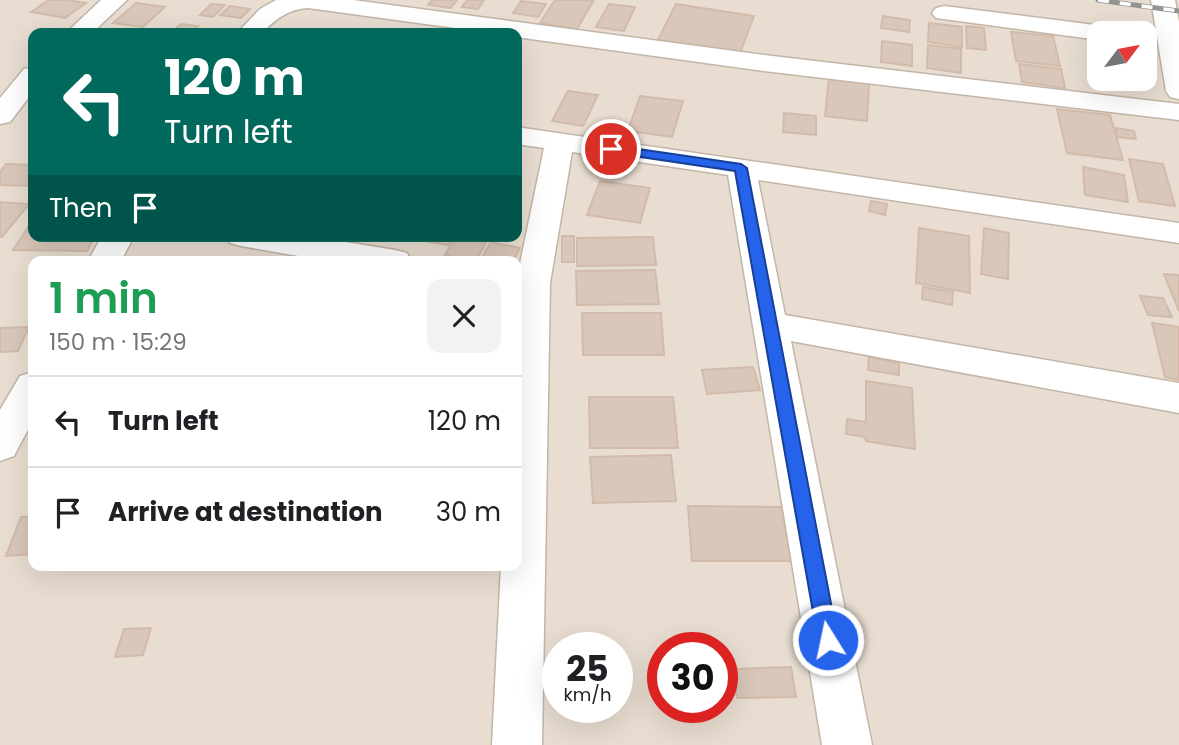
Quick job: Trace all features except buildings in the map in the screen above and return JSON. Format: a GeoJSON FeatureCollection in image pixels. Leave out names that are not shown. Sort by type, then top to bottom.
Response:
{"type":"FeatureCollection","features":[{"type":"Feature","properties":{"kind":"street"},"geometry":{"type":"LineString","coordinates":[[84,28],[115,0]]}},
{"type":"Feature","properties":{"kind":"street"},"geometry":{"type":"LineString","coordinates":[[1163,0],[1179,91]]}},
{"type":"Feature","properties":{"kind":"street"},"geometry":{"type":"LineString","coordinates":[[254,28],[271,10],[294,1],[309,1],[510,28]]}},
{"type":"Feature","properties":{"kind":"street"},"geometry":{"type":"LineString","coordinates":[[944,13],[1087,31]]}},
{"type":"Feature","properties":{"kind":"street"},"geometry":{"type":"LineString","coordinates":[[522,30],[1179,112]]}},
{"type":"Feature","properties":{"kind":"street"},"geometry":{"type":"LineString","coordinates":[[1157,40],[1170,42]]}},
{"type":"Feature","properties":{"kind":"street"},"geometry":{"type":"LineString","coordinates":[[0,72],[28,74]]}},
{"type":"Feature","properties":{"kind":"street"},"geometry":{"type":"LineString","coordinates":[[0,116],[28,80]]}},
{"type":"Feature","properties":{"kind":"street"},"geometry":{"type":"LineString","coordinates":[[522,136],[1179,233]]}},
{"type":"Feature","properties":{"kind":"street"},"geometry":{"type":"LineString","coordinates":[[522,455],[525,281],[559,142]]}},
{"type":"Feature","properties":{"kind":"street"},"geometry":{"type":"LineString","coordinates":[[741,168],[847,745]]}},
{"type":"Feature","properties":{"kind":"street"},"geometry":{"type":"LineString","coordinates":[[278,242],[364,256]]}},
{"type":"Feature","properties":{"kind":"street"},"geometry":{"type":"LineString","coordinates":[[770,325],[1179,398]]}},
{"type":"Feature","properties":{"kind":"street"},"geometry":{"type":"LineString","coordinates":[[0,445],[28,395]]}},
{"type":"Feature","properties":{"kind":"street"},"geometry":{"type":"LineString","coordinates":[[517,745],[520,571]]}},
{"type":"Feature","properties":{"kind":"shaded area"},"geometry":{"type":"Polygon","coordinates":[[[0,0],[1179,0],[1179,745],[0,745],[0,0]]]}},
{"type":"Feature","properties":{"kind":"railway"},"geometry":{"type":"LineString","coordinates":[[1098,0],[1179,11]]}},
{"type":"Feature","properties":{"kind":"route"},"geometry":{"type":"LineString","coordinates":[[611,149],[741,168],[828,640]]}}]}
